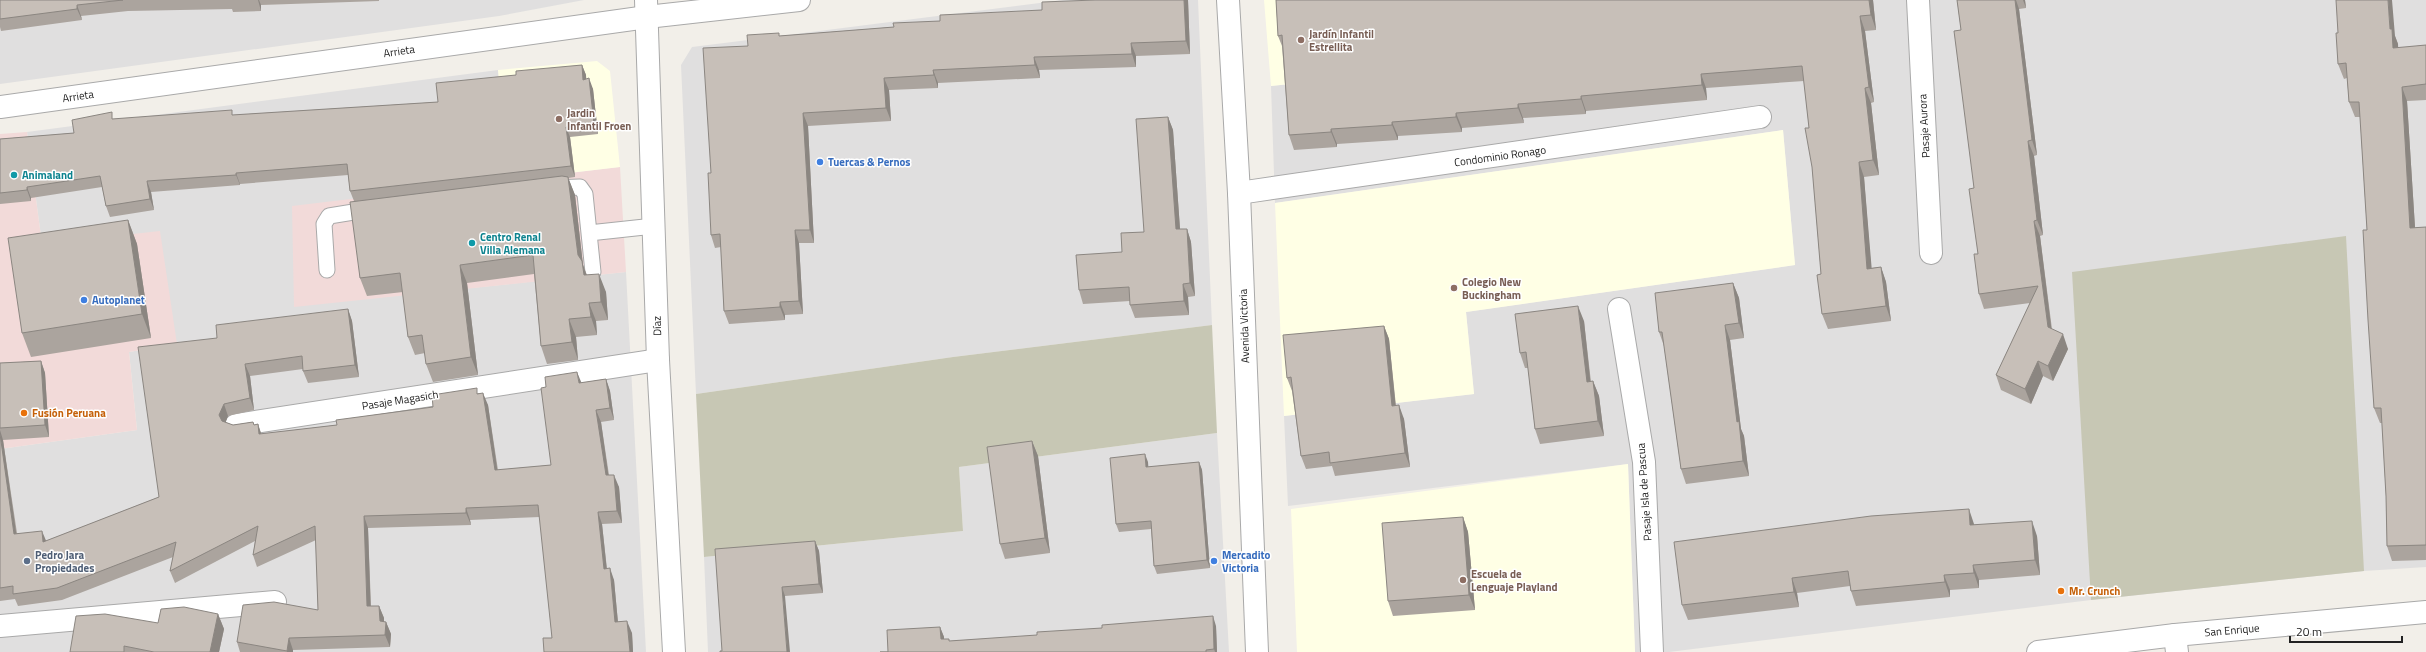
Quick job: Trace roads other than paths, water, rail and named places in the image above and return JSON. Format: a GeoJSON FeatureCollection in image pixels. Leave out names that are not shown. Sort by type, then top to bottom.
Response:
{"type":"FeatureCollection","features":[{"type":"Feature","properties":{"kind":"street","name":"Arrieta"},"geometry":{"type":"LineString","coordinates":[[0,107],[646,8],[799,0]]}},
{"type":"Feature","properties":{"kind":"street","name":"Avenida Victoria"},"geometry":{"type":"LineString","coordinates":[[1228,0],[1239,193],[1257,652]]}},
{"type":"Feature","properties":{"kind":"street","name":"Pasaje Aurora"},"geometry":{"type":"LineString","coordinates":[[1918,0],[1930,253]]}},
{"type":"Feature","properties":{"kind":"street","name":"Díaz"},"geometry":{"type":"LineString","coordinates":[[646,8],[658,360],[674,652]]}},
{"type":"Feature","properties":{"kind":"street","name":"Condominio Ronago"},"geometry":{"type":"LineString","coordinates":[[1239,193],[1760,117]]}},
{"type":"Feature","properties":{"kind":"street","name":"Pasaje Isla de Pascua"},"geometry":{"type":"LineString","coordinates":[[1619,309],[1644,462],[1652,652]]}},
{"type":"Feature","properties":{"kind":"street","name":"Pasaje Magasich"},"geometry":{"type":"LineString","coordinates":[[236,426],[658,360]]}},
{"type":"Feature","properties":{"kind":"street"},"geometry":{"type":"LineString","coordinates":[[0,626],[275,602]]}},
{"type":"Feature","properties":{"kind":"street","name":"San Enrique"},"geometry":{"type":"LineString","coordinates":[[2038,652],[2176,643],[2426,612]]}},
{"type":"Feature","properties":{"kind":"lane"},"geometry":{"type":"LineString","coordinates":[[538,189],[569,186],[580,187],[585,194],[593,272]]}},
{"type":"Feature","properties":{"kind":"lane"},"geometry":{"type":"LineString","coordinates":[[327,270],[324,224],[329,216],[384,207]]}},
{"type":"Feature","properties":{"kind":"lane"},"geometry":{"type":"LineString","coordinates":[[589,233],[654,226]]}},
{"type":"Feature","properties":{"kind":"place","name":"Jardín Infantil Estrellita"},"geometry":{"type":"Point","coordinates":[1301,40]}},
{"type":"Feature","properties":{"kind":"place","name":"Jardin Infantil Froen"},"geometry":{"type":"Point","coordinates":[559,119]}},
{"type":"Feature","properties":{"kind":"place","name":"Tuercas & Pernos"},"geometry":{"type":"Point","coordinates":[820,162]}},
{"type":"Feature","properties":{"kind":"place","name":"Animaland"},"geometry":{"type":"Point","coordinates":[14,175]}},
{"type":"Feature","properties":{"kind":"place","name":"Centro Renal Villa Alemana"},"geometry":{"type":"Point","coordinates":[472,243]}},
{"type":"Feature","properties":{"kind":"place","name":"Colegio New Buckingham"},"geometry":{"type":"Point","coordinates":[1454,288]}},
{"type":"Feature","properties":{"kind":"place","name":"Autoplanet"},"geometry":{"type":"Point","coordinates":[84,300]}},
{"type":"Feature","properties":{"kind":"place","name":"Fusión Peruana"},"geometry":{"type":"Point","coordinates":[24,413]}},
{"type":"Feature","properties":{"kind":"place","name":"Pedro Jara Propiedades"},"geometry":{"type":"Point","coordinates":[27,561]}},
{"type":"Feature","properties":{"kind":"place","name":"Mercadito Victoria"},"geometry":{"type":"Point","coordinates":[1214,561]}},
{"type":"Feature","properties":{"kind":"place","name":"Escuela de Lenguaje Playland"},"geometry":{"type":"Point","coordinates":[1463,580]}},
{"type":"Feature","properties":{"kind":"place","name":"Mr. Crunch"},"geometry":{"type":"Point","coordinates":[2061,591]}}]}
